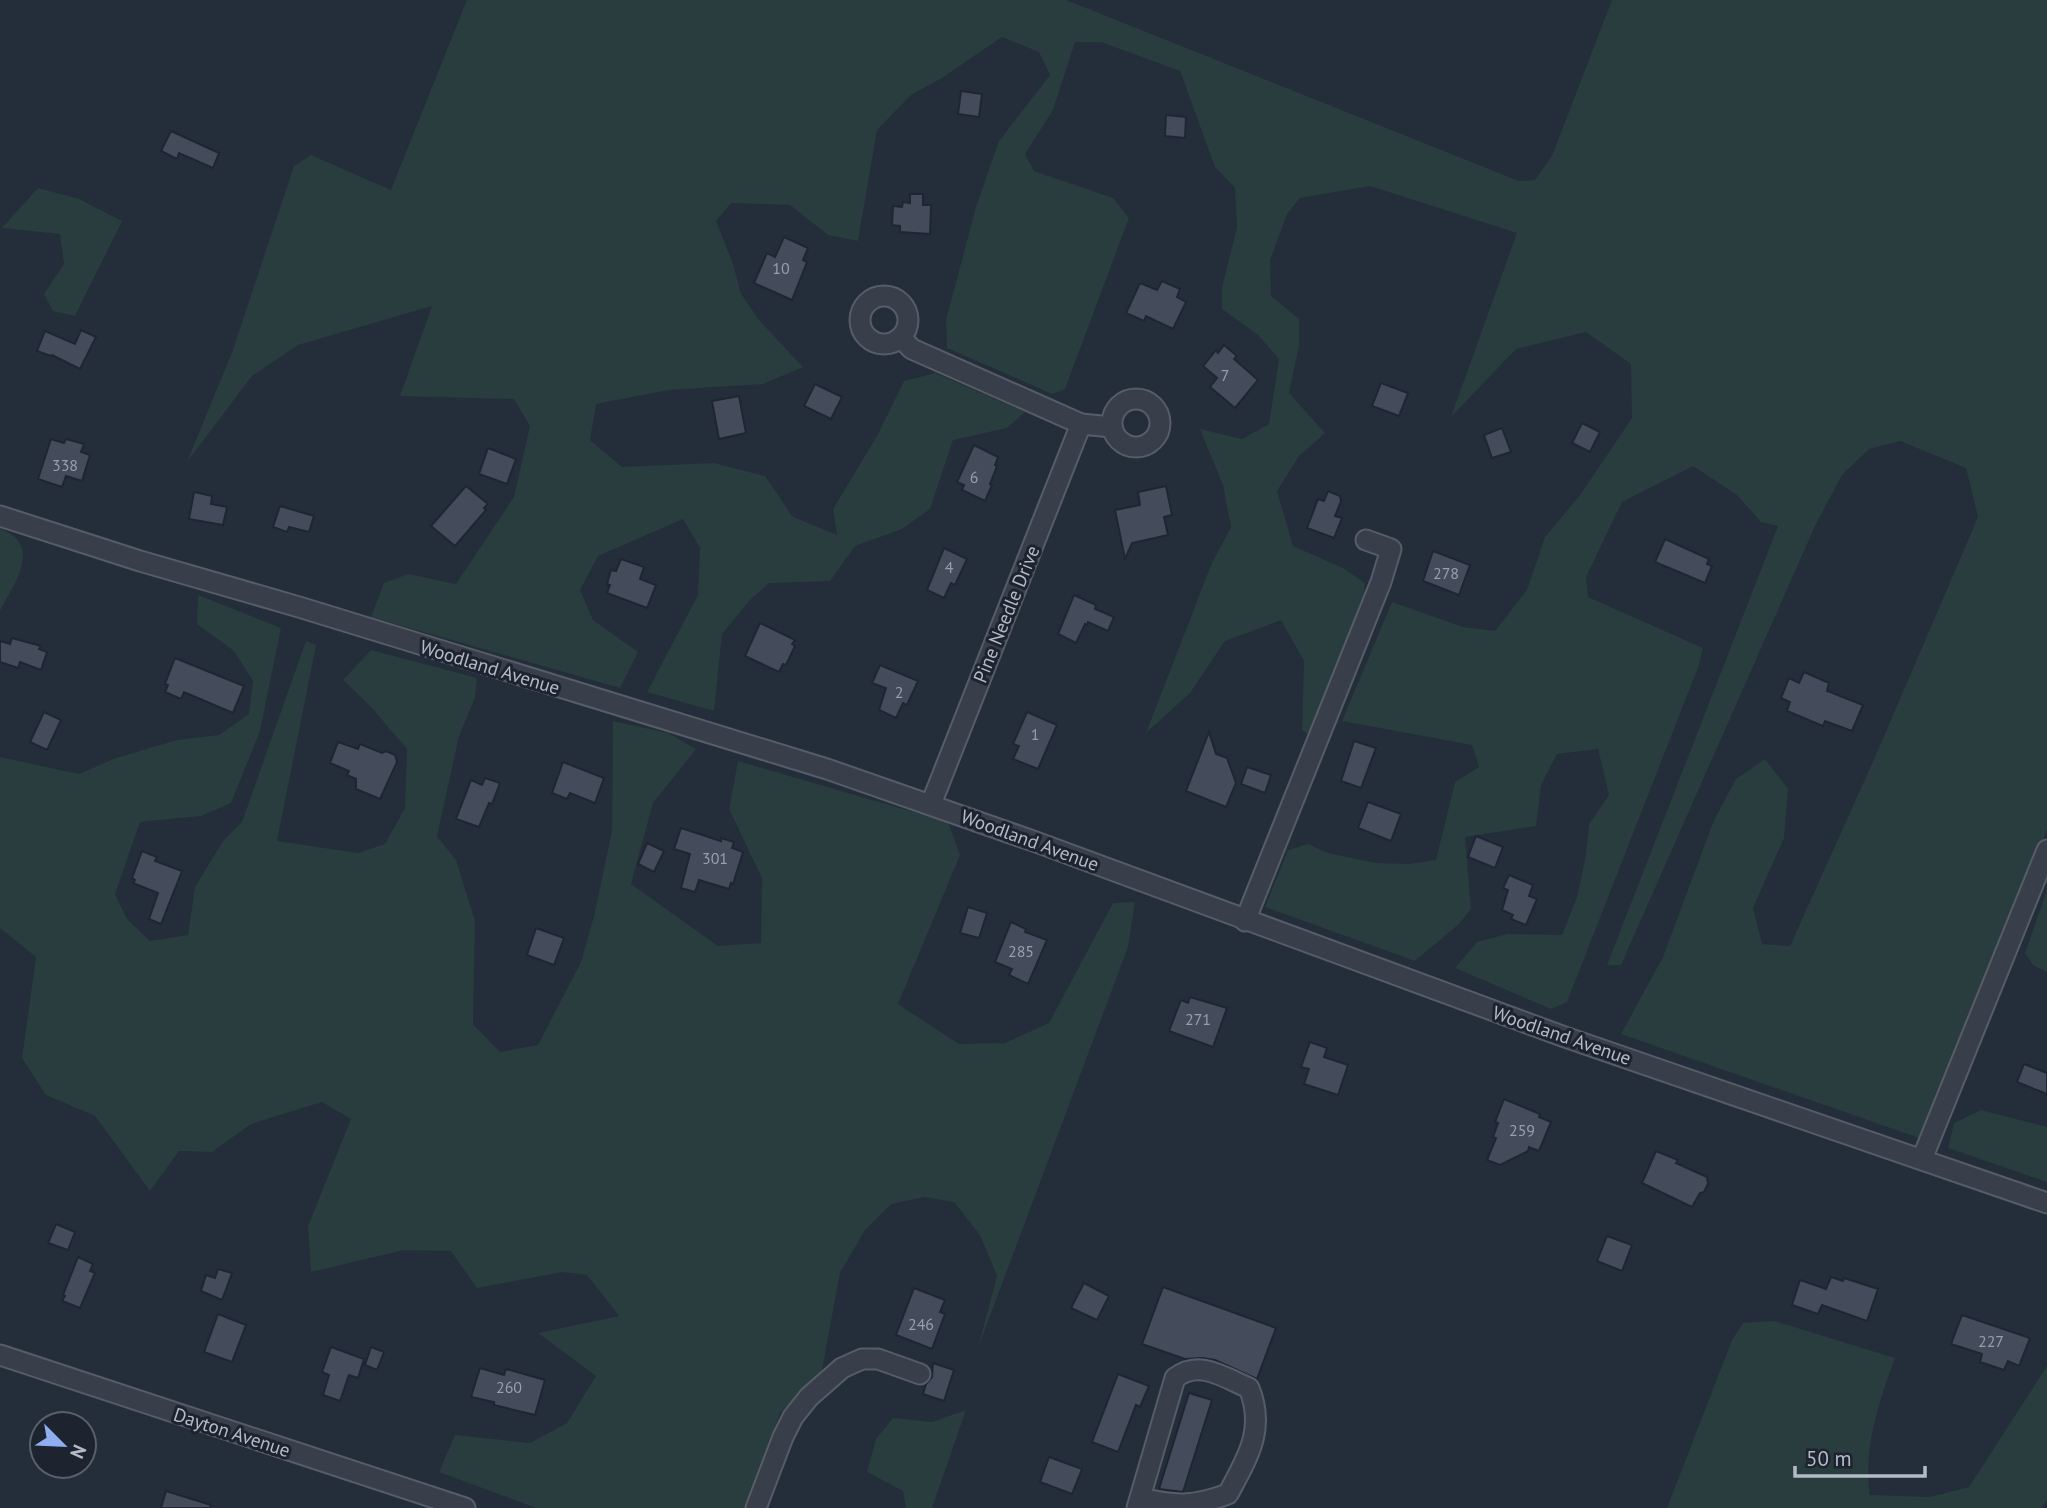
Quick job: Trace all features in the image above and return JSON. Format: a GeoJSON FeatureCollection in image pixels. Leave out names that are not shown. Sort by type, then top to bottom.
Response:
{"type":"FeatureCollection","features":[{"type":"Feature","properties":{"kind":"street"},"geometry":{"type":"LineString","coordinates":[[901,338],[912,349],[1081,424],[1112,427]]}},
{"type":"Feature","properties":{"kind":"street","name":"Pine Needle Drive"},"geometry":{"type":"LineString","coordinates":[[931,804],[1081,424]]}},
{"type":"Feature","properties":{"kind":"street","name":"Woodland Avenue"},"geometry":{"type":"LineString","coordinates":[[0,516],[827,769],[931,804],[1562,1036],[2047,1203]]}},
{"type":"Feature","properties":{"kind":"street"},"geometry":{"type":"LineString","coordinates":[[1245,920],[1384,571],[1391,549],[1366,540]]}},
{"type":"Feature","properties":{"kind":"street"},"geometry":{"type":"LineString","coordinates":[[1922,1159],[2047,850]]}},
{"type":"Feature","properties":{"kind":"street","name":"Dayton Avenue"},"geometry":{"type":"LineString","coordinates":[[0,1355],[465,1508]]}},
{"type":"Feature","properties":{"kind":"street"},"geometry":{"type":"LineString","coordinates":[[756,1508],[793,1417],[809,1397],[842,1368],[862,1359],[878,1359],[920,1374]]}},
{"type":"Feature","properties":{"kind":"street"},"geometry":{"type":"LineString","coordinates":[[1200,1368],[1249,1388],[1256,1422],[1251,1449],[1228,1494],[1204,1503],[1172,1506],[1138,1503],[1175,1378],[1185,1370],[1200,1368]]}},
{"type":"Feature","properties":{"kind":"shaded area"},"geometry":{"type":"Polygon","coordinates":[[[467,0],[1066,0],[1519,181],[1535,180],[1552,156],[1612,0],[2047,0],[2047,830],[1926,1129],[1919,1138],[1621,1034],[1663,957],[1714,820],[1736,779],[1765,759],[1788,789],[1784,838],[1753,908],[1762,944],[1790,946],[1978,517],[1966,468],[1900,441],[1869,449],[1842,475],[1815,526],[1621,965],[1607,965],[1778,526],[1761,522],[1737,495],[1693,466],[1622,502],[1586,577],[1588,597],[1703,648],[1699,665],[1567,1002],[1551,1009],[1455,968],[1477,942],[1507,934],[1562,935],[1577,897],[1589,824],[1609,795],[1598,749],[1557,754],[1541,785],[1536,826],[1465,837],[1471,909],[1458,925],[1415,961],[1265,907],[1288,850],[1308,844],[1328,853],[1376,863],[1409,864],[1436,860],[1455,782],[1479,767],[1472,745],[1342,721],[1392,602],[1463,627],[1495,631],[1527,590],[1545,537],[1580,495],[1632,418],[1631,364],[1586,332],[1516,349],[1451,417],[1517,233],[1370,186],[1300,198],[1287,214],[1270,260],[1271,296],[1299,319],[1299,346],[1289,393],[1325,433],[1299,456],[1277,491],[1293,546],[1343,568],[1365,583],[1362,613],[1311,736],[1302,730],[1304,661],[1281,620],[1225,641],[1190,693],[1146,733],[1211,565],[1231,527],[1223,485],[1200,429],[1242,439],[1269,424],[1279,359],[1258,335],[1222,309],[1222,287],[1237,227],[1235,188],[1215,167],[1180,71],[1101,42],[1075,42],[1053,110],[1025,154],[1034,171],[1113,198],[1129,218],[1065,389],[1052,394],[947,348],[946,320],[976,207],[999,141],[1050,75],[1039,52],[1002,37],[942,78],[911,95],[877,130],[858,241],[828,235],[790,205],[731,203],[716,221],[733,264],[741,294],[759,320],[803,367],[763,384],[668,390],[596,404],[590,440],[622,467],[714,463],[765,476],[793,517],[837,535],[833,509],[877,436],[904,381],[935,373],[1025,412],[1007,428],[953,440],[930,509],[902,529],[855,546],[830,581],[769,583],[750,600],[722,634],[714,711],[647,692],[698,595],[700,548],[683,519],[598,556],[580,590],[593,620],[638,652],[620,688],[371,617],[384,583],[408,574],[456,584],[514,497],[530,426],[514,399],[400,396],[432,306],[298,345],[252,376],[187,462],[233,350],[294,166],[311,155],[391,190],[467,0]]]}},
{"type":"Feature","properties":{"kind":"shaded area"},"geometry":{"type":"Polygon","coordinates":[[[38,188],[79,199],[122,221],[75,316],[53,311],[44,294],[64,264],[60,234],[2,228],[38,188]]]}},
{"type":"Feature","properties":{"kind":"shaded area"},"geometry":{"type":"Polygon","coordinates":[[[0,529],[13,536],[21,545],[23,555],[18,577],[0,611],[0,529]]]}},
{"type":"Feature","properties":{"kind":"shaded area"},"geometry":{"type":"Polygon","coordinates":[[[198,595],[281,628],[260,731],[231,803],[201,816],[140,822],[115,894],[127,919],[150,941],[188,935],[195,887],[223,841],[242,822],[306,641],[316,645],[277,841],[358,853],[385,844],[405,808],[407,749],[371,707],[343,680],[371,650],[477,678],[475,698],[459,736],[437,836],[456,860],[475,921],[473,1024],[500,1052],[538,1045],[581,962],[612,831],[613,721],[668,733],[696,749],[653,803],[631,884],[718,946],[761,943],[762,878],[729,809],[738,761],[948,822],[960,855],[898,1004],[959,1044],[1005,1043],[1049,1023],[1113,903],[1135,902],[1128,947],[978,1348],[997,1276],[980,1235],[954,1202],[925,1197],[891,1204],[865,1230],[840,1273],[822,1370],[780,1413],[745,1508],[536,1508],[439,1472],[455,1435],[530,1443],[567,1423],[596,1376],[538,1333],[619,1316],[587,1275],[562,1272],[477,1288],[451,1251],[404,1250],[311,1272],[308,1226],[351,1119],[322,1102],[251,1124],[212,1152],[179,1151],[150,1191],[95,1116],[46,1095],[22,1058],[36,957],[0,928],[0,757],[79,774],[116,758],[177,740],[219,735],[249,714],[253,681],[234,651],[197,624],[198,595]]]}},
{"type":"Feature","properties":{"kind":"shaded area"},"geometry":{"type":"Polygon","coordinates":[[[2047,890],[2047,972],[2033,965],[2025,953],[2047,890]]]}},
{"type":"Feature","properties":{"kind":"shaded area"},"geometry":{"type":"Polygon","coordinates":[[[1981,1110],[2047,1127],[2047,1182],[1948,1148],[1954,1123],[1981,1110]]]}},
{"type":"Feature","properties":{"kind":"shaded area"},"geometry":{"type":"Polygon","coordinates":[[[1775,1321],[1895,1358],[1874,1425],[1868,1477],[1870,1495],[1930,1497],[1969,1487],[2047,1366],[2047,1501],[2041,1508],[1667,1508],[1732,1340],[1743,1323],[1775,1321]]]}},
{"type":"Feature","properties":{"kind":"shaded area"},"geometry":{"type":"Polygon","coordinates":[[[966,1410],[932,1508],[906,1508],[903,1491],[867,1472],[876,1439],[893,1418],[932,1422],[966,1410]]]}},
{"type":"Feature","properties":{"kind":"building"},"geometry":{"type":"Polygon","coordinates":[[[961,91],[982,94],[979,117],[958,114],[961,91]]]}},
{"type":"Feature","properties":{"kind":"building"},"geometry":{"type":"Polygon","coordinates":[[[1166,115],[1186,117],[1185,138],[1165,136],[1166,115]]]}},
{"type":"Feature","properties":{"kind":"building"},"geometry":{"type":"Polygon","coordinates":[[[171,131],[219,153],[213,168],[179,153],[177,159],[161,151],[171,131]]]}},
{"type":"Feature","properties":{"kind":"building"},"geometry":{"type":"Polygon","coordinates":[[[910,194],[923,194],[923,205],[931,205],[930,234],[900,232],[900,226],[892,225],[893,206],[902,207],[903,202],[910,203],[910,194]]]}},
{"type":"Feature","properties":{"kind":"building"},"geometry":{"type":"Polygon","coordinates":[[[784,237],[808,248],[803,260],[807,262],[792,300],[754,283],[767,253],[775,257],[784,237]]]}},
{"type":"Feature","properties":{"kind":"building"},"geometry":{"type":"Polygon","coordinates":[[[1162,281],[1180,289],[1177,297],[1186,302],[1173,329],[1146,316],[1144,321],[1126,313],[1140,283],[1157,290],[1162,281]]]}},
{"type":"Feature","properties":{"kind":"building"},"geometry":{"type":"Polygon","coordinates":[[[81,330],[96,337],[80,369],[52,355],[37,351],[45,331],[75,344],[81,330]]]}},
{"type":"Feature","properties":{"kind":"building"},"geometry":{"type":"Polygon","coordinates":[[[1224,345],[1237,356],[1234,359],[1258,380],[1235,408],[1210,387],[1217,378],[1203,366],[1216,350],[1218,353],[1224,345]]]}},
{"type":"Feature","properties":{"kind":"building"},"geometry":{"type":"Polygon","coordinates":[[[1381,383],[1408,393],[1399,416],[1372,406],[1381,383]]]}},
{"type":"Feature","properties":{"kind":"building"},"geometry":{"type":"Polygon","coordinates":[[[815,384],[842,397],[831,419],[804,406],[815,384]]]}},
{"type":"Feature","properties":{"kind":"building"},"geometry":{"type":"Polygon","coordinates":[[[739,396],[746,433],[719,439],[712,401],[739,396]]]}},
{"type":"Feature","properties":{"kind":"building"},"geometry":{"type":"Polygon","coordinates":[[[1582,423],[1600,432],[1590,452],[1572,443],[1582,423]]]}},
{"type":"Feature","properties":{"kind":"building"},"geometry":{"type":"Polygon","coordinates":[[[1502,428],[1511,452],[1492,458],[1484,435],[1502,428]]]}},
{"type":"Feature","properties":{"kind":"building"},"geometry":{"type":"Polygon","coordinates":[[[51,439],[64,443],[66,439],[84,444],[81,452],[90,455],[82,481],[66,476],[62,487],[38,479],[51,439]]]}},
{"type":"Feature","properties":{"kind":"building"},"geometry":{"type":"Polygon","coordinates":[[[974,445],[998,457],[990,484],[992,485],[985,501],[962,490],[964,485],[957,482],[974,445]]]}},
{"type":"Feature","properties":{"kind":"building"},"geometry":{"type":"Polygon","coordinates":[[[488,448],[516,459],[507,484],[479,474],[488,448]]]}},
{"type":"Feature","properties":{"kind":"building"},"geometry":{"type":"Polygon","coordinates":[[[466,486],[488,504],[484,508],[486,510],[455,546],[431,526],[466,486]]]}},
{"type":"Feature","properties":{"kind":"building"},"geometry":{"type":"Polygon","coordinates":[[[1166,486],[1172,515],[1164,517],[1168,535],[1132,543],[1125,559],[1115,510],[1140,505],[1138,492],[1166,486]]]}},
{"type":"Feature","properties":{"kind":"building"},"geometry":{"type":"Polygon","coordinates":[[[1328,491],[1340,496],[1341,501],[1335,516],[1342,518],[1334,538],[1307,528],[1318,499],[1324,501],[1328,491]]]}},
{"type":"Feature","properties":{"kind":"building"},"geometry":{"type":"Polygon","coordinates":[[[194,492],[212,496],[211,504],[227,507],[223,525],[189,519],[194,492]]]}},
{"type":"Feature","properties":{"kind":"building"},"geometry":{"type":"Polygon","coordinates":[[[280,506],[314,516],[309,532],[289,527],[287,532],[273,527],[280,506]]]}},
{"type":"Feature","properties":{"kind":"building"},"geometry":{"type":"Polygon","coordinates":[[[1665,539],[1709,559],[1707,564],[1712,566],[1705,583],[1655,562],[1665,539]]]}},
{"type":"Feature","properties":{"kind":"building"},"geometry":{"type":"Polygon","coordinates":[[[944,548],[967,559],[955,585],[951,583],[944,598],[927,590],[944,548]]]}},
{"type":"Feature","properties":{"kind":"building"},"geometry":{"type":"Polygon","coordinates":[[[1433,551],[1470,565],[1459,595],[1423,581],[1433,551]]]}},
{"type":"Feature","properties":{"kind":"building"},"geometry":{"type":"Polygon","coordinates":[[[621,559],[644,567],[640,579],[656,585],[647,608],[607,593],[611,570],[616,571],[621,559]]]}},
{"type":"Feature","properties":{"kind":"building"},"geometry":{"type":"Polygon","coordinates":[[[1074,595],[1096,605],[1095,609],[1114,617],[1108,631],[1088,622],[1076,643],[1058,634],[1074,595]]]}},
{"type":"Feature","properties":{"kind":"building"},"geometry":{"type":"Polygon","coordinates":[[[760,623],[795,640],[786,665],[783,664],[779,672],[745,656],[760,623]]]}},
{"type":"Feature","properties":{"kind":"building"},"geometry":{"type":"Polygon","coordinates":[[[12,638],[41,646],[39,649],[47,652],[41,670],[20,662],[18,668],[0,662],[0,641],[10,644],[12,638]]]}},
{"type":"Feature","properties":{"kind":"building"},"geometry":{"type":"Polygon","coordinates":[[[175,658],[244,686],[233,713],[184,692],[181,699],[165,692],[168,685],[165,684],[175,658]]]}},
{"type":"Feature","properties":{"kind":"building"},"geometry":{"type":"Polygon","coordinates":[[[880,665],[918,681],[907,705],[903,703],[896,718],[879,710],[886,688],[872,683],[880,665]]]}},
{"type":"Feature","properties":{"kind":"building"},"geometry":{"type":"Polygon","coordinates":[[[1804,672],[1829,683],[1827,691],[1863,705],[1852,731],[1825,721],[1823,726],[1787,711],[1790,702],[1781,698],[1789,678],[1799,683],[1804,672]]]}},
{"type":"Feature","properties":{"kind":"building"},"geometry":{"type":"Polygon","coordinates":[[[44,712],[61,720],[47,750],[30,742],[44,712]]]}},
{"type":"Feature","properties":{"kind":"building"},"geometry":{"type":"Polygon","coordinates":[[[1027,712],[1057,725],[1038,769],[1013,759],[1019,746],[1013,744],[1027,712]]]}},
{"type":"Feature","properties":{"kind":"building"},"geometry":{"type":"Polygon","coordinates":[[[1209,732],[1216,754],[1227,758],[1236,783],[1226,807],[1186,791],[1209,732]]]}},
{"type":"Feature","properties":{"kind":"building"},"geometry":{"type":"Polygon","coordinates":[[[1354,741],[1376,748],[1361,788],[1341,781],[1354,741]]]}},
{"type":"Feature","properties":{"kind":"building"},"geometry":{"type":"Polygon","coordinates":[[[338,742],[358,749],[360,744],[395,755],[397,762],[380,799],[356,789],[356,779],[347,775],[349,771],[330,763],[338,742]]]}},
{"type":"Feature","properties":{"kind":"building"},"geometry":{"type":"Polygon","coordinates":[[[563,762],[604,778],[595,803],[570,793],[567,799],[552,793],[563,762]]]}},
{"type":"Feature","properties":{"kind":"building"},"geometry":{"type":"Polygon","coordinates":[[[1247,767],[1271,775],[1265,793],[1241,784],[1247,767]]]}},
{"type":"Feature","properties":{"kind":"building"},"geometry":{"type":"Polygon","coordinates":[[[485,778],[500,783],[479,827],[456,819],[471,780],[482,785],[485,778]]]}},
{"type":"Feature","properties":{"kind":"building"},"geometry":{"type":"Polygon","coordinates":[[[1368,802],[1401,814],[1391,841],[1358,828],[1368,802]]]}},
{"type":"Feature","properties":{"kind":"building"},"geometry":{"type":"Polygon","coordinates":[[[681,828],[721,841],[721,838],[734,842],[732,848],[743,852],[729,889],[699,880],[695,892],[681,888],[690,854],[674,849],[681,828]]]}},
{"type":"Feature","properties":{"kind":"building"},"geometry":{"type":"Polygon","coordinates":[[[1476,836],[1503,847],[1495,868],[1468,857],[1476,836]]]}},
{"type":"Feature","properties":{"kind":"building"},"geometry":{"type":"Polygon","coordinates":[[[647,843],[664,851],[654,872],[638,864],[647,843]]]}},
{"type":"Feature","properties":{"kind":"building"},"geometry":{"type":"Polygon","coordinates":[[[142,851],[157,857],[155,861],[182,871],[161,924],[149,919],[158,893],[133,883],[135,880],[132,878],[142,851]]]}},
{"type":"Feature","properties":{"kind":"building"},"geometry":{"type":"Polygon","coordinates":[[[1509,875],[1533,885],[1529,896],[1537,899],[1526,925],[1511,919],[1513,915],[1502,910],[1508,890],[1503,888],[1509,875]]]}},
{"type":"Feature","properties":{"kind":"building"},"geometry":{"type":"Polygon","coordinates":[[[968,907],[987,913],[979,938],[960,933],[968,907]]]}},
{"type":"Feature","properties":{"kind":"building"},"geometry":{"type":"Polygon","coordinates":[[[1011,922],[1026,929],[1025,932],[1047,940],[1028,984],[1009,975],[1012,969],[995,962],[1011,922]]]}},
{"type":"Feature","properties":{"kind":"building"},"geometry":{"type":"Polygon","coordinates":[[[536,928],[564,938],[554,965],[527,955],[536,928]]]}},
{"type":"Feature","properties":{"kind":"building"},"geometry":{"type":"Polygon","coordinates":[[[1190,997],[1227,1008],[1213,1047],[1169,1031],[1181,1000],[1188,1003],[1190,997]]]}},
{"type":"Feature","properties":{"kind":"building"},"geometry":{"type":"Polygon","coordinates":[[[1310,1042],[1327,1048],[1324,1057],[1348,1065],[1338,1095],[1304,1084],[1309,1069],[1301,1067],[1310,1042]]]}},
{"type":"Feature","properties":{"kind":"building"},"geometry":{"type":"Polygon","coordinates":[[[2024,1064],[2047,1073],[2047,1094],[2017,1082],[2024,1064]]]}},
{"type":"Feature","properties":{"kind":"building"},"geometry":{"type":"Polygon","coordinates":[[[1504,1099],[1540,1114],[1539,1117],[1551,1122],[1539,1151],[1529,1147],[1528,1151],[1500,1165],[1487,1160],[1496,1138],[1493,1137],[1498,1123],[1495,1122],[1504,1099]]]}},
{"type":"Feature","properties":{"kind":"building"},"geometry":{"type":"Polygon","coordinates":[[[1656,1151],[1707,1177],[1708,1184],[1704,1192],[1700,1193],[1692,1207],[1642,1183],[1656,1151]]]}},
{"type":"Feature","properties":{"kind":"building"},"geometry":{"type":"Polygon","coordinates":[[[56,1224],[75,1232],[68,1250],[48,1243],[56,1224]]]}},
{"type":"Feature","properties":{"kind":"building"},"geometry":{"type":"Polygon","coordinates":[[[1607,1236],[1632,1245],[1622,1271],[1597,1261],[1607,1236]]]}},
{"type":"Feature","properties":{"kind":"building"},"geometry":{"type":"Polygon","coordinates":[[[78,1257],[93,1264],[90,1271],[95,1273],[80,1308],[62,1301],[78,1257]]]}},
{"type":"Feature","properties":{"kind":"building"},"geometry":{"type":"Polygon","coordinates":[[[218,1269],[232,1273],[222,1300],[201,1291],[206,1275],[215,1278],[218,1269]]]}},
{"type":"Feature","properties":{"kind":"building"},"geometry":{"type":"Polygon","coordinates":[[[1831,1277],[1843,1281],[1844,1278],[1878,1289],[1867,1321],[1822,1305],[1818,1314],[1792,1305],[1800,1280],[1826,1289],[1831,1277]]]}},
{"type":"Feature","properties":{"kind":"building"},"geometry":{"type":"Polygon","coordinates":[[[1084,1283],[1109,1296],[1097,1320],[1071,1308],[1084,1283]]]}},
{"type":"Feature","properties":{"kind":"building"},"geometry":{"type":"Polygon","coordinates":[[[1163,1287],[1276,1328],[1257,1379],[1215,1360],[1185,1359],[1142,1344],[1163,1287]]]}},
{"type":"Feature","properties":{"kind":"building"},"geometry":{"type":"Polygon","coordinates":[[[914,1288],[945,1300],[940,1312],[945,1314],[932,1349],[896,1335],[914,1288]]]}},
{"type":"Feature","properties":{"kind":"building"},"geometry":{"type":"Polygon","coordinates":[[[218,1314],[246,1325],[232,1362],[204,1352],[218,1314]]]}},
{"type":"Feature","properties":{"kind":"building"},"geometry":{"type":"Polygon","coordinates":[[[1962,1315],[2030,1338],[2019,1366],[2008,1361],[2004,1370],[1980,1362],[1982,1354],[1951,1344],[1962,1315]]]}},
{"type":"Feature","properties":{"kind":"building"},"geometry":{"type":"Polygon","coordinates":[[[331,1347],[364,1359],[358,1378],[349,1375],[340,1401],[323,1395],[329,1375],[322,1372],[331,1347]]]}},
{"type":"Feature","properties":{"kind":"building"},"geometry":{"type":"Polygon","coordinates":[[[371,1347],[384,1352],[377,1370],[365,1365],[371,1347]]]}},
{"type":"Feature","properties":{"kind":"building"},"geometry":{"type":"Polygon","coordinates":[[[933,1363],[954,1370],[944,1401],[923,1394],[932,1377],[933,1363]]]}},
{"type":"Feature","properties":{"kind":"building"},"geometry":{"type":"Polygon","coordinates":[[[480,1368],[504,1375],[506,1369],[545,1380],[535,1415],[471,1397],[480,1368]]]}},
{"type":"Feature","properties":{"kind":"building"},"geometry":{"type":"Polygon","coordinates":[[[1118,1374],[1149,1386],[1140,1407],[1136,1405],[1118,1452],[1092,1442],[1118,1374]]]}},
{"type":"Feature","properties":{"kind":"building"},"geometry":{"type":"Polygon","coordinates":[[[1189,1393],[1212,1400],[1183,1492],[1159,1489],[1189,1393]]]}},
{"type":"Feature","properties":{"kind":"building"},"geometry":{"type":"Polygon","coordinates":[[[1049,1457],[1082,1469],[1072,1494],[1040,1482],[1049,1457]]]}},
{"type":"Feature","properties":{"kind":"building"},"geometry":{"type":"Polygon","coordinates":[[[166,1491],[211,1505],[210,1508],[161,1508],[166,1491]]]}}]}
